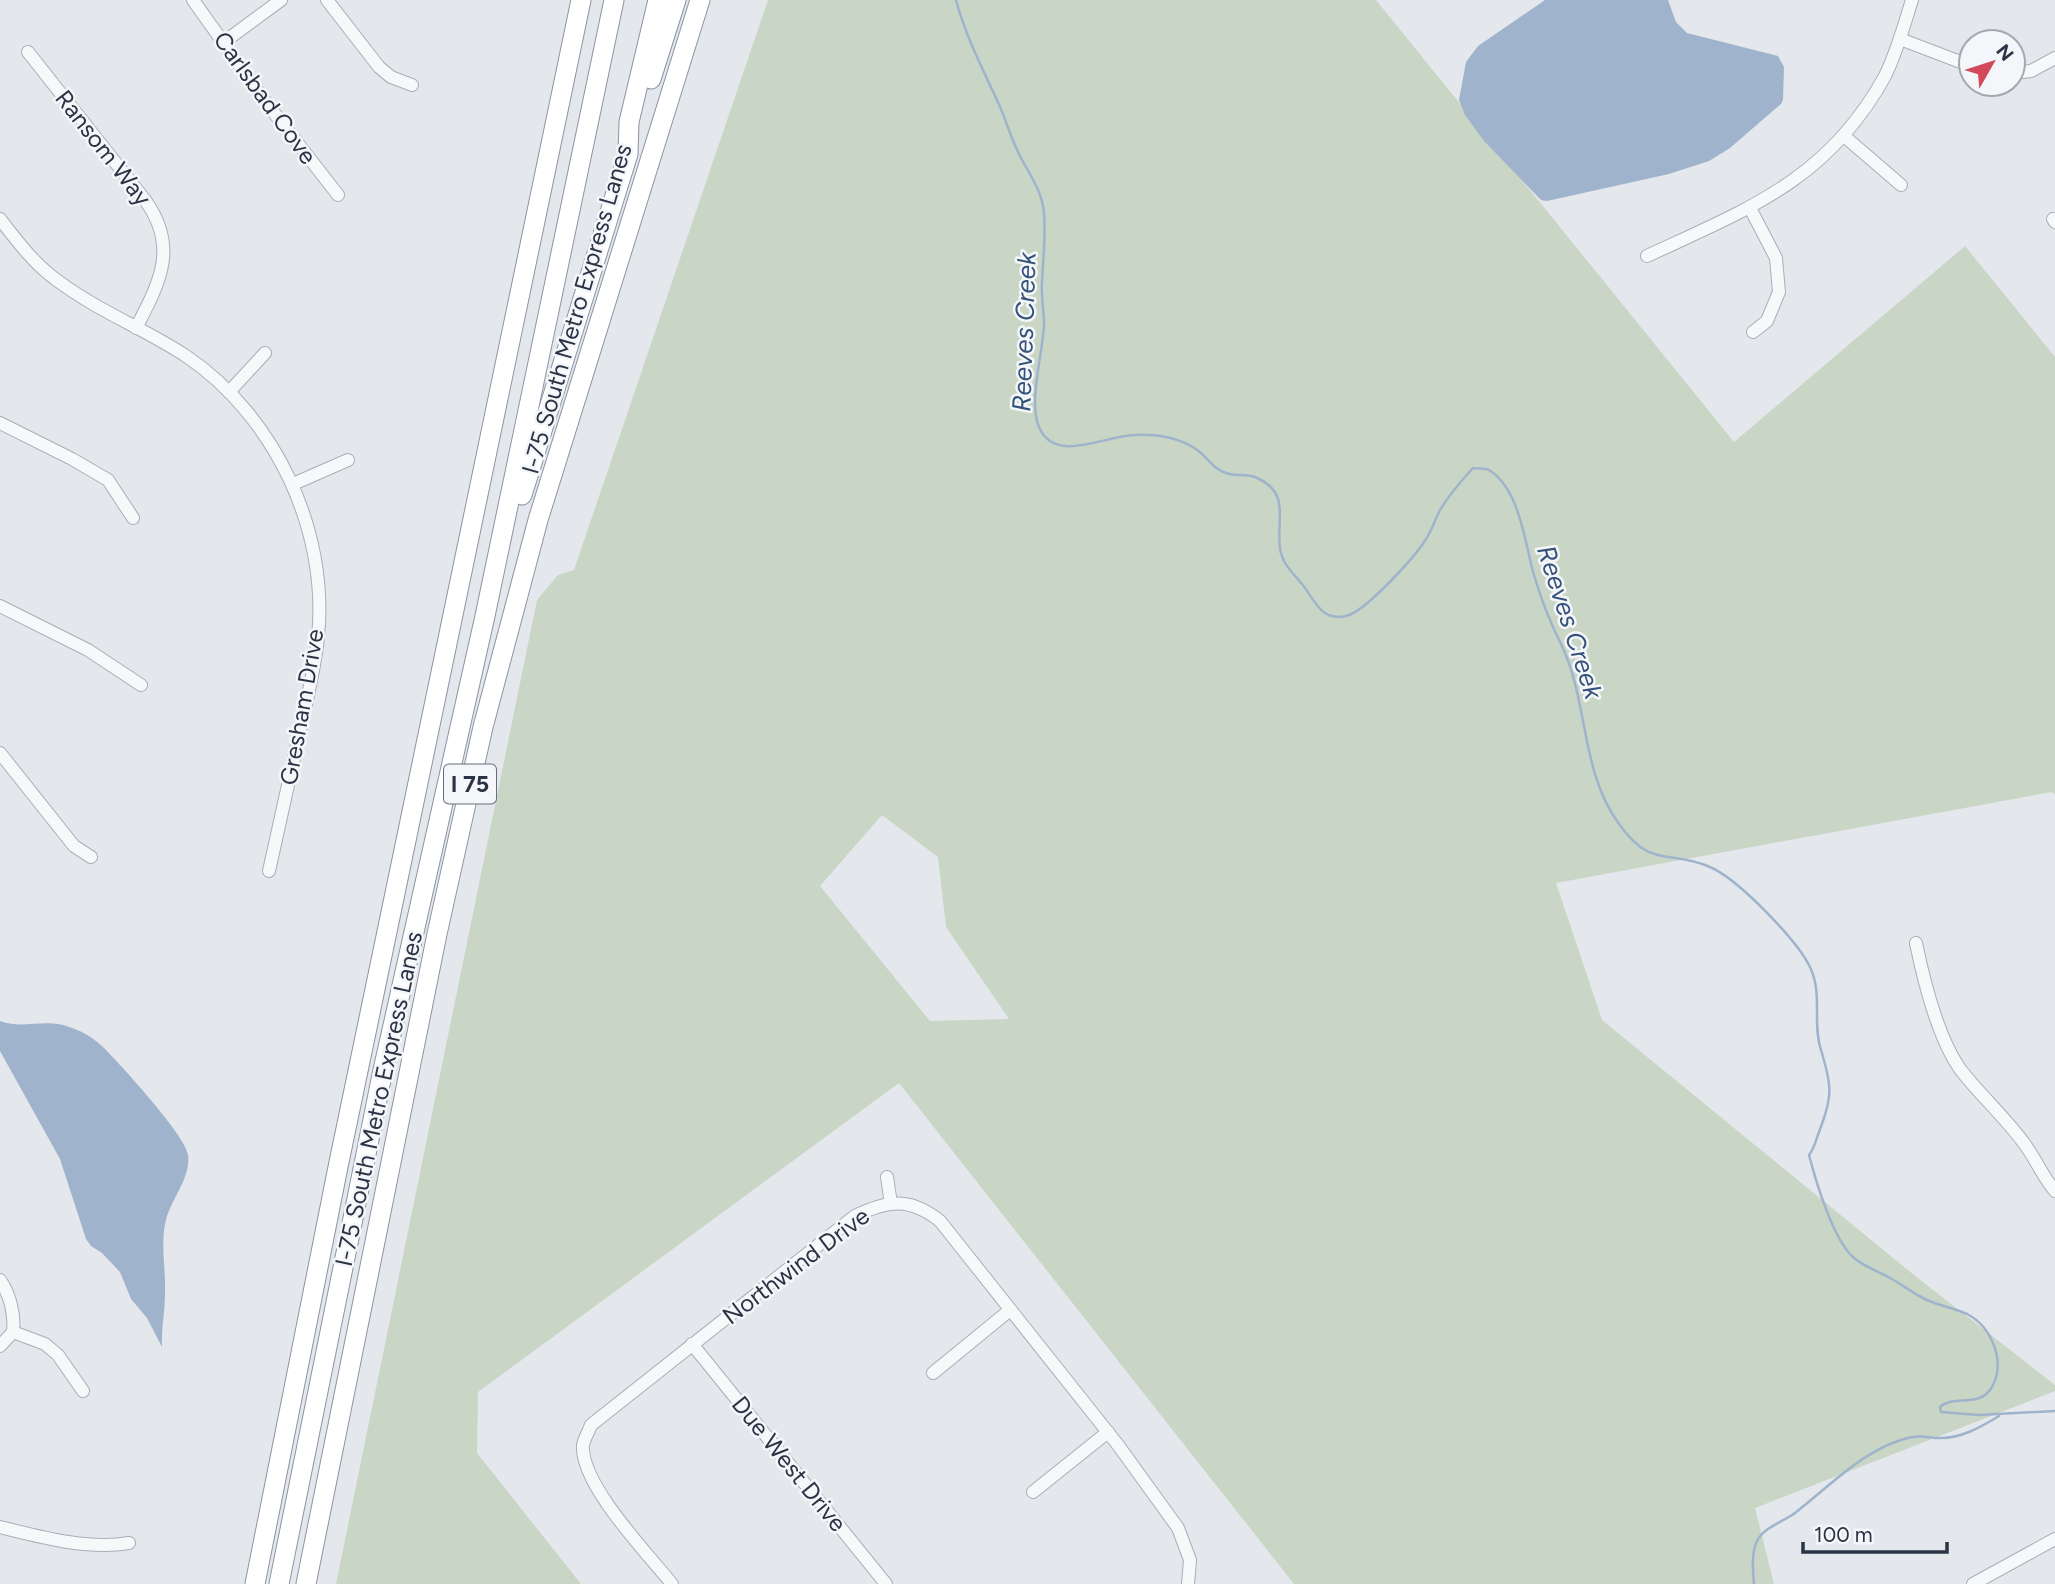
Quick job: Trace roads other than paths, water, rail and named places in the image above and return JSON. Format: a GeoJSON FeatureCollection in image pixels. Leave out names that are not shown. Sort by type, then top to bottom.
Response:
{"type":"FeatureCollection","features":[{"type":"Feature","properties":{"kind":"highway","name":"I 75"},"geometry":{"type":"LineString","coordinates":[[255,1584],[338,1167],[581,0]]}},
{"type":"Feature","properties":{"kind":"highway","name":"I-75 South Metro Express Lanes"},"geometry":{"type":"LineString","coordinates":[[279,1584],[383,1070],[485,616],[614,0]]}},
{"type":"Feature","properties":{"kind":"highway","name":"I-75 South Metro Express Lanes"},"geometry":{"type":"LineString","coordinates":[[485,616],[628,154],[629,121],[658,0]]}},
{"type":"Feature","properties":{"kind":"highway"},"geometry":{"type":"LineString","coordinates":[[628,154],[676,0]]}},
{"type":"Feature","properties":{"kind":"highway","name":"I 75"},"geometry":{"type":"LineString","coordinates":[[306,1584],[434,947],[483,726],[538,520],[700,0]]}},
{"type":"Feature","properties":{"kind":"street","name":"Carlsbad Cove"},"geometry":{"type":"LineString","coordinates":[[193,0],[279,120],[338,195]]}},
{"type":"Feature","properties":{"kind":"street"},"geometry":{"type":"LineString","coordinates":[[224,42],[281,0]]}},
{"type":"Feature","properties":{"kind":"street"},"geometry":{"type":"LineString","coordinates":[[327,0],[379,67],[391,77],[412,85]]}},
{"type":"Feature","properties":{"kind":"street"},"geometry":{"type":"LineString","coordinates":[[1647,256],[1750,208],[1798,178],[1844,135],[1886,74],[1912,0]]}},
{"type":"Feature","properties":{"kind":"street"},"geometry":{"type":"LineString","coordinates":[[1900,39],[1957,61]]}},
{"type":"Feature","properties":{"kind":"street","name":"Ransom Way"},"geometry":{"type":"LineString","coordinates":[[28,52],[145,200],[156,218],[163,242],[162,271],[158,288],[136,328]]}},
{"type":"Feature","properties":{"kind":"street"},"geometry":{"type":"LineString","coordinates":[[2027,71],[2055,58]]}},
{"type":"Feature","properties":{"kind":"street"},"geometry":{"type":"LineString","coordinates":[[1844,135],[1900,185]]}},
{"type":"Feature","properties":{"kind":"street"},"geometry":{"type":"LineString","coordinates":[[1750,208],[1776,258],[1779,292],[1768,321],[1753,332]]}},
{"type":"Feature","properties":{"kind":"street","name":"Gresham Drive"},"geometry":{"type":"LineString","coordinates":[[0,219],[21,246],[55,280],[186,356],[229,392],[272,447],[293,484],[304,513],[315,564],[318,636],[307,701],[269,871]]}},
{"type":"Feature","properties":{"kind":"street"},"geometry":{"type":"LineString","coordinates":[[229,392],[265,353]]}},
{"type":"Feature","properties":{"kind":"street"},"geometry":{"type":"LineString","coordinates":[[0,424],[108,480],[133,517]]}},
{"type":"Feature","properties":{"kind":"street"},"geometry":{"type":"LineString","coordinates":[[293,484],[348,460]]}},
{"type":"Feature","properties":{"kind":"street"},"geometry":{"type":"LineString","coordinates":[[0,606],[88,650],[141,685]]}},
{"type":"Feature","properties":{"kind":"street"},"geometry":{"type":"LineString","coordinates":[[0,752],[74,846],[91,857]]}},
{"type":"Feature","properties":{"kind":"street"},"geometry":{"type":"LineString","coordinates":[[1916,943],[1926,985],[1952,1055],[1960,1069],[2024,1143],[2052,1182]]}},
{"type":"Feature","properties":{"kind":"street"},"geometry":{"type":"LineString","coordinates":[[887,1177],[891,1204]]}},
{"type":"Feature","properties":{"kind":"street","name":"Northwind Drive"},"geometry":{"type":"LineString","coordinates":[[672,1584],[603,1498],[587,1466],[583,1445],[591,1425],[855,1216],[878,1206],[900,1203],[923,1208],[940,1221],[1108,1432],[1178,1528],[1190,1560],[1188,1584]]}},
{"type":"Feature","properties":{"kind":"street"},"geometry":{"type":"LineString","coordinates":[[0,1280],[9,1299],[14,1322],[13,1332],[0,1346]]}},
{"type":"Feature","properties":{"kind":"street"},"geometry":{"type":"LineString","coordinates":[[933,1373],[1010,1310]]}},
{"type":"Feature","properties":{"kind":"street"},"geometry":{"type":"LineString","coordinates":[[13,1332],[45,1344],[58,1355],[83,1391]]}},
{"type":"Feature","properties":{"kind":"street","name":"Due West Drive"},"geometry":{"type":"LineString","coordinates":[[692,1343],[886,1584]]}},
{"type":"Feature","properties":{"kind":"street"},"geometry":{"type":"LineString","coordinates":[[1032,1492],[1108,1432]]}},
{"type":"Feature","properties":{"kind":"street"},"geometry":{"type":"LineString","coordinates":[[0,1527],[45,1538],[108,1547],[129,1544]]}},
{"type":"Feature","properties":{"kind":"street"},"geometry":{"type":"LineString","coordinates":[[1973,1584],[2055,1539]]}},
{"type":"Feature","properties":{"kind":"water"},"geometry":{"type":"Polygon","coordinates":[[[1545,0],[1668,0],[1676,22],[1687,33],[1778,56],[1784,67],[1783,100],[1730,148],[1709,161],[1669,174],[1547,201],[1541,200],[1484,141],[1465,115],[1459,100],[1466,62],[1478,46],[1545,0]]]}},
{"type":"Feature","properties":{"kind":"water"},"geometry":{"type":"Polygon","coordinates":[[[0,1021],[62,1025],[93,1039],[151,1100],[184,1146],[188,1155],[187,1172],[164,1229],[165,1294],[162,1347],[147,1318],[131,1299],[120,1272],[86,1239],[60,1159],[0,1051],[0,1021]]]}},
{"type":"Feature","properties":{"kind":"waterway","name":"Reeves Creek"},"geometry":{"type":"LineString","coordinates":[[956,0],[970,42],[1043,205],[1044,325],[1035,404],[1039,427],[1046,438],[1069,446],[1136,435],[1170,438],[1194,448],[1222,471],[1253,477],[1268,484],[1274,491],[1280,508],[1279,538],[1285,564],[1320,608],[1330,616],[1337,617],[1346,616],[1365,605],[1412,558],[1432,529],[1447,499],[1473,468],[1489,470],[1499,479],[1508,490],[1520,518],[1540,593],[1570,666],[1597,782],[1619,824],[1641,848],[1661,856],[1710,867],[1736,884],[1780,927],[1810,967],[1816,988],[1818,1040],[1827,1073],[1829,1100],[1824,1120],[1809,1155],[1826,1209],[1839,1237],[1846,1249],[1862,1264],[1927,1300],[1967,1314],[1990,1336],[1998,1367],[1992,1387],[1980,1398],[1946,1403],[1940,1407],[1941,1412],[1979,1415],[2055,1411]]}},
{"type":"Feature","properties":{"kind":"waterway","name":"Reeves Creek"},"geometry":{"type":"LineString","coordinates":[[1754,1584],[1753,1556],[1760,1536],[1795,1513],[1864,1458],[1895,1442],[1912,1437],[1947,1438],[1962,1434],[1999,1416]]}}]}
